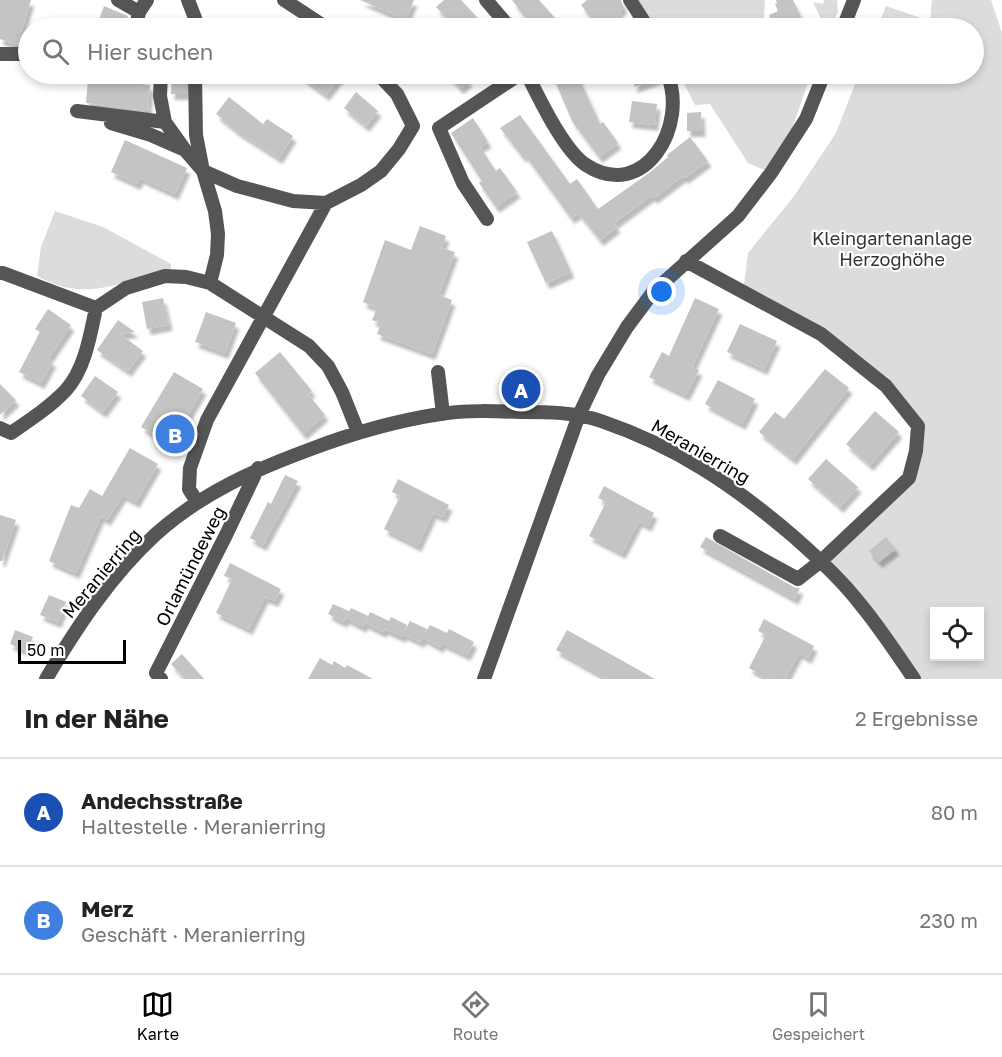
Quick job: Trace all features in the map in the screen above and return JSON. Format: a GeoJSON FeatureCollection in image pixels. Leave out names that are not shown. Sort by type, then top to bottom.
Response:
{"type":"FeatureCollection","features":[{"type":"Feature","properties":{"kind":"street"},"geometry":{"type":"LineString","coordinates":[[118,0],[139,12]]}},
{"type":"Feature","properties":{"kind":"street"},"geometry":{"type":"LineString","coordinates":[[138,18],[147,0]]}},
{"type":"Feature","properties":{"kind":"street"},"geometry":{"type":"LineString","coordinates":[[189,0],[195,18]]}},
{"type":"Feature","properties":{"kind":"street"},"geometry":{"type":"LineString","coordinates":[[284,0],[312,18]]}},
{"type":"Feature","properties":{"kind":"street"},"geometry":{"type":"LineString","coordinates":[[486,0],[501,18]]}},
{"type":"Feature","properties":{"kind":"street"},"geometry":{"type":"LineString","coordinates":[[630,0],[642,18]]}},
{"type":"Feature","properties":{"kind":"street"},"geometry":{"type":"LineString","coordinates":[[847,18],[854,0]]}},
{"type":"Feature","properties":{"kind":"street"},"geometry":{"type":"LineString","coordinates":[[0,54],[18,54]]}},
{"type":"Feature","properties":{"kind":"street"},"geometry":{"type":"LineString","coordinates":[[160,84],[159,96],[165,122],[203,171],[237,186],[293,201],[326,203],[361,185],[381,171],[413,126]]}},
{"type":"Feature","properties":{"kind":"street"},"geometry":{"type":"LineString","coordinates":[[195,84],[196,135],[203,171],[217,217],[217,255],[210,283]]}},
{"type":"Feature","properties":{"kind":"street"},"geometry":{"type":"LineString","coordinates":[[388,84],[397,94],[413,126]]}},
{"type":"Feature","properties":{"kind":"street"},"geometry":{"type":"LineString","coordinates":[[413,126],[439,128],[505,84]]}},
{"type":"Feature","properties":{"kind":"street"},"geometry":{"type":"LineString","coordinates":[[532,84],[566,143],[584,164],[600,173],[618,177],[640,170],[654,158],[667,135],[672,118],[669,84]]}},
{"type":"Feature","properties":{"kind":"street"},"geometry":{"type":"LineString","coordinates":[[484,679],[579,416],[598,375],[627,327],[653,292],[738,216],[771,173],[806,119],[821,84]]}},
{"type":"Feature","properties":{"kind":"street"},"geometry":{"type":"LineString","coordinates":[[77,111],[165,122]]}},
{"type":"Feature","properties":{"kind":"street"},"geometry":{"type":"LineString","coordinates":[[104,122],[127,127],[185,150]]}},
{"type":"Feature","properties":{"kind":"street"},"geometry":{"type":"LineString","coordinates":[[439,128],[463,183],[487,219]]}},
{"type":"Feature","properties":{"kind":"street"},"geometry":{"type":"LineString","coordinates":[[196,502],[189,489],[190,468],[207,420],[326,203]]}},
{"type":"Feature","properties":{"kind":"street"},"geometry":{"type":"LineString","coordinates":[[686,261],[821,334],[886,386],[918,426],[916,451],[909,478],[821,561],[798,579],[720,536]]}},
{"type":"Feature","properties":{"kind":"street"},"geometry":{"type":"LineString","coordinates":[[0,273],[96,308]]}},
{"type":"Feature","properties":{"kind":"street"},"geometry":{"type":"LineString","coordinates":[[0,428],[11,433],[44,410],[67,389],[81,364],[96,308],[126,288],[165,276],[186,277],[210,283],[309,346],[328,366],[342,392],[358,432]]}},
{"type":"Feature","properties":{"kind":"street"},"geometry":{"type":"LineString","coordinates":[[438,372],[443,414]]}},
{"type":"Feature","properties":{"kind":"street","name":"Meranierring"},"geometry":{"type":"LineString","coordinates":[[46,679],[95,604],[122,571],[156,535],[196,502],[258,468],[358,432],[443,414],[491,411],[579,416],[599,420],[660,444],[713,474],[752,501],[821,561],[860,604],[902,673],[914,679]]}},
{"type":"Feature","properties":{"kind":"street","name":"Orlamündeweg"},"geometry":{"type":"LineString","coordinates":[[162,679],[156,673],[258,468]]}},
{"type":"Feature","properties":{"kind":"green space"},"geometry":{"type":"Polygon","coordinates":[[[636,0],[765,0],[765,18],[647,18],[636,0]]]}},
{"type":"Feature","properties":{"kind":"green space"},"geometry":{"type":"Polygon","coordinates":[[[824,0],[837,0],[838,12],[835,18],[821,18],[813,2],[823,4],[824,0]]]}},
{"type":"Feature","properties":{"kind":"green space","name":"Kleingartenanlage Herzoghöhe"},"geometry":{"type":"Polygon","coordinates":[[[932,0],[991,0],[1002,33],[1002,679],[914,679],[821,561],[909,478],[918,426],[886,386],[821,334],[743,292],[748,253],[794,196],[836,133],[855,84],[984,84],[984,18],[930,18],[932,0]]]}},
{"type":"Feature","properties":{"kind":"green space","name":"Kleingartenanlage Herzoghöhe"},"geometry":{"type":"Polygon","coordinates":[[[886,6],[921,18],[881,18],[886,6]]]}},
{"type":"Feature","properties":{"kind":"green space"},"geometry":{"type":"Polygon","coordinates":[[[684,84],[808,84],[793,126],[798,132],[771,173],[748,163],[710,104],[695,105],[684,84]]]}},
{"type":"Feature","properties":{"kind":"green space"},"geometry":{"type":"Polygon","coordinates":[[[55,211],[103,227],[171,264],[171,269],[104,288],[88,289],[55,284],[37,276],[41,247],[55,211]]]}},
{"type":"Feature","properties":{"kind":"building"},"geometry":{"type":"Polygon","coordinates":[[[0,0],[31,0],[25,18],[18,18],[17,45],[0,39],[0,0]]]}},
{"type":"Feature","properties":{"kind":"building"},"geometry":{"type":"Polygon","coordinates":[[[360,0],[414,0],[407,18],[401,18],[360,0]]]}},
{"type":"Feature","properties":{"kind":"building"},"geometry":{"type":"Polygon","coordinates":[[[444,0],[461,0],[478,18],[447,18],[436,7],[444,0]]]}},
{"type":"Feature","properties":{"kind":"building"},"geometry":{"type":"Polygon","coordinates":[[[512,0],[539,0],[555,18],[526,18],[512,0]]]}},
{"type":"Feature","properties":{"kind":"building"},"geometry":{"type":"Polygon","coordinates":[[[587,0],[621,0],[624,8],[619,11],[623,18],[591,18],[581,5],[587,0]]]}},
{"type":"Feature","properties":{"kind":"building"},"geometry":{"type":"Polygon","coordinates":[[[776,0],[793,0],[801,18],[770,18],[769,15],[778,11],[775,4],[776,0]]]}},
{"type":"Feature","properties":{"kind":"building"},"geometry":{"type":"Polygon","coordinates":[[[104,6],[128,16],[127,18],[100,18],[104,6]]]}},
{"type":"Feature","properties":{"kind":"building"},"geometry":{"type":"Polygon","coordinates":[[[88,84],[150,85],[148,111],[86,103],[88,84]]]}},
{"type":"Feature","properties":{"kind":"building"},"geometry":{"type":"Polygon","coordinates":[[[172,84],[186,84],[186,94],[171,94],[172,84]]]}},
{"type":"Feature","properties":{"kind":"building"},"geometry":{"type":"Polygon","coordinates":[[[311,84],[334,84],[326,95],[311,84]]]}},
{"type":"Feature","properties":{"kind":"building"},"geometry":{"type":"Polygon","coordinates":[[[556,84],[582,84],[600,124],[603,122],[618,143],[599,157],[572,121],[556,84]]]}},
{"type":"Feature","properties":{"kind":"building"},"geometry":{"type":"Polygon","coordinates":[[[356,92],[378,111],[366,126],[344,108],[356,92]]]}},
{"type":"Feature","properties":{"kind":"building"},"geometry":{"type":"Polygon","coordinates":[[[229,97],[263,124],[267,119],[293,136],[279,158],[237,131],[216,114],[229,97]]]}},
{"type":"Feature","properties":{"kind":"building"},"geometry":{"type":"Polygon","coordinates":[[[632,101],[657,104],[655,125],[629,122],[632,101]]]}},
{"type":"Feature","properties":{"kind":"building"},"geometry":{"type":"Polygon","coordinates":[[[701,112],[702,131],[687,131],[687,113],[701,112]]]}},
{"type":"Feature","properties":{"kind":"building"},"geometry":{"type":"Polygon","coordinates":[[[520,115],[570,184],[577,179],[598,209],[649,173],[690,137],[708,161],[654,198],[652,195],[614,223],[617,227],[600,240],[578,213],[571,218],[525,155],[522,156],[500,128],[520,115]]]}},
{"type":"Feature","properties":{"kind":"building"},"geometry":{"type":"Polygon","coordinates":[[[473,118],[488,142],[480,147],[496,171],[500,168],[517,192],[496,207],[479,183],[482,181],[451,133],[473,118]]]}},
{"type":"Feature","properties":{"kind":"building"},"geometry":{"type":"Polygon","coordinates":[[[125,140],[187,168],[175,194],[140,178],[137,184],[111,172],[125,140]]]}},
{"type":"Feature","properties":{"kind":"building"},"geometry":{"type":"Polygon","coordinates":[[[420,226],[446,236],[442,248],[455,252],[439,295],[452,300],[432,354],[377,334],[381,323],[372,320],[377,308],[363,302],[385,240],[411,250],[420,226]]]}},
{"type":"Feature","properties":{"kind":"building"},"geometry":{"type":"Polygon","coordinates":[[[552,231],[571,272],[546,283],[527,242],[552,231]]]}},
{"type":"Feature","properties":{"kind":"building"},"geometry":{"type":"Polygon","coordinates":[[[163,298],[169,325],[147,329],[142,302],[163,298]]]}},
{"type":"Feature","properties":{"kind":"building"},"geometry":{"type":"Polygon","coordinates":[[[695,298],[719,309],[692,367],[699,370],[686,395],[649,377],[662,352],[669,356],[695,298]]]}},
{"type":"Feature","properties":{"kind":"building"},"geometry":{"type":"Polygon","coordinates":[[[48,309],[71,325],[48,359],[53,361],[41,383],[19,372],[40,332],[35,329],[48,309]]]}},
{"type":"Feature","properties":{"kind":"building"},"geometry":{"type":"Polygon","coordinates":[[[206,312],[236,323],[225,353],[195,342],[206,312]]]}},
{"type":"Feature","properties":{"kind":"building"},"geometry":{"type":"Polygon","coordinates":[[[118,320],[135,332],[120,334],[143,351],[128,371],[97,350],[118,320]]]}},
{"type":"Feature","properties":{"kind":"building"},"geometry":{"type":"Polygon","coordinates":[[[740,324],[777,341],[764,369],[727,352],[740,324]]]}},
{"type":"Feature","properties":{"kind":"building"},"geometry":{"type":"Polygon","coordinates":[[[280,352],[312,391],[308,394],[325,415],[303,434],[255,373],[280,352]]]}},
{"type":"Feature","properties":{"kind":"building"},"geometry":{"type":"Polygon","coordinates":[[[825,369],[849,388],[793,459],[759,432],[775,412],[784,419],[825,369]]]}},
{"type":"Feature","properties":{"kind":"building"},"geometry":{"type":"Polygon","coordinates":[[[174,372],[203,389],[182,425],[189,429],[178,448],[141,427],[174,372]]]}},
{"type":"Feature","properties":{"kind":"building"},"geometry":{"type":"Polygon","coordinates":[[[95,376],[118,392],[103,412],[81,396],[95,376]]]}},
{"type":"Feature","properties":{"kind":"building"},"geometry":{"type":"Polygon","coordinates":[[[718,380],[755,399],[742,424],[705,404],[718,380]]]}},
{"type":"Feature","properties":{"kind":"building"},"geometry":{"type":"Polygon","coordinates":[[[0,384],[16,400],[0,415],[0,384]]]}},
{"type":"Feature","properties":{"kind":"building"},"geometry":{"type":"Polygon","coordinates":[[[875,411],[899,432],[870,465],[846,444],[875,411]]]}},
{"type":"Feature","properties":{"kind":"building"},"geometry":{"type":"Polygon","coordinates":[[[130,448],[158,464],[136,502],[123,495],[107,520],[101,516],[76,573],[49,561],[71,505],[79,508],[90,489],[102,496],[130,448]]]}},
{"type":"Feature","properties":{"kind":"building"},"geometry":{"type":"Polygon","coordinates":[[[826,459],[858,487],[840,507],[808,479],[826,459]]]}},
{"type":"Feature","properties":{"kind":"building"},"geometry":{"type":"Polygon","coordinates":[[[285,475],[298,481],[263,545],[250,538],[268,502],[271,504],[285,475]]]}},
{"type":"Feature","properties":{"kind":"building"},"geometry":{"type":"Polygon","coordinates":[[[398,479],[449,505],[443,517],[433,513],[418,546],[384,529],[400,496],[392,492],[398,479]]]}},
{"type":"Feature","properties":{"kind":"building"},"geometry":{"type":"Polygon","coordinates":[[[604,486],[654,513],[648,526],[639,521],[622,553],[589,536],[606,502],[598,498],[604,486]]]}},
{"type":"Feature","properties":{"kind":"building"},"geometry":{"type":"Polygon","coordinates":[[[0,515],[16,520],[2,561],[0,561],[0,515]]]}},
{"type":"Feature","properties":{"kind":"building"},"geometry":{"type":"Polygon","coordinates":[[[706,537],[794,587],[800,588],[795,599],[700,547],[706,537]]]}},
{"type":"Feature","properties":{"kind":"building"},"geometry":{"type":"Polygon","coordinates":[[[886,537],[896,549],[879,562],[869,551],[886,537]]]}},
{"type":"Feature","properties":{"kind":"building"},"geometry":{"type":"Polygon","coordinates":[[[230,563],[281,589],[275,601],[265,597],[249,629],[216,613],[232,579],[224,576],[230,563]]]}},
{"type":"Feature","properties":{"kind":"building"},"geometry":{"type":"Polygon","coordinates":[[[49,595],[66,602],[58,622],[40,615],[49,595]]]}},
{"type":"Feature","properties":{"kind":"building"},"geometry":{"type":"Polygon","coordinates":[[[333,604],[349,611],[351,608],[368,616],[363,627],[346,618],[344,622],[328,614],[333,604]]]}},
{"type":"Feature","properties":{"kind":"building"},"geometry":{"type":"Polygon","coordinates":[[[370,612],[389,621],[391,617],[407,625],[402,637],[385,629],[383,632],[365,623],[370,612]]]}},
{"type":"Feature","properties":{"kind":"building"},"geometry":{"type":"Polygon","coordinates":[[[764,619],[814,646],[808,658],[799,653],[785,679],[769,679],[749,668],[766,635],[758,631],[764,619]]]}},
{"type":"Feature","properties":{"kind":"building"},"geometry":{"type":"Polygon","coordinates":[[[410,621],[427,629],[424,635],[430,625],[447,633],[449,629],[474,642],[467,655],[442,643],[440,647],[423,638],[421,642],[403,634],[410,621]]]}},
{"type":"Feature","properties":{"kind":"building"},"geometry":{"type":"Polygon","coordinates":[[[15,630],[33,637],[27,651],[10,644],[15,630]]]}},
{"type":"Feature","properties":{"kind":"building"},"geometry":{"type":"Polygon","coordinates":[[[567,630],[655,679],[608,679],[556,650],[567,630]]]}},
{"type":"Feature","properties":{"kind":"building"},"geometry":{"type":"Polygon","coordinates":[[[182,654],[204,679],[185,679],[171,664],[182,654]]]}},
{"type":"Feature","properties":{"kind":"building"},"geometry":{"type":"Polygon","coordinates":[[[320,658],[332,665],[334,661],[345,668],[347,665],[373,679],[308,679],[320,658]]]}},
{"type":"Feature","properties":{"kind":"place","name":"Andechsstraße"},"geometry":{"type":"Point","coordinates":[521,389]}},
{"type":"Feature","properties":{"kind":"place","name":"Merz"},"geometry":{"type":"Point","coordinates":[175,434]}}]}
